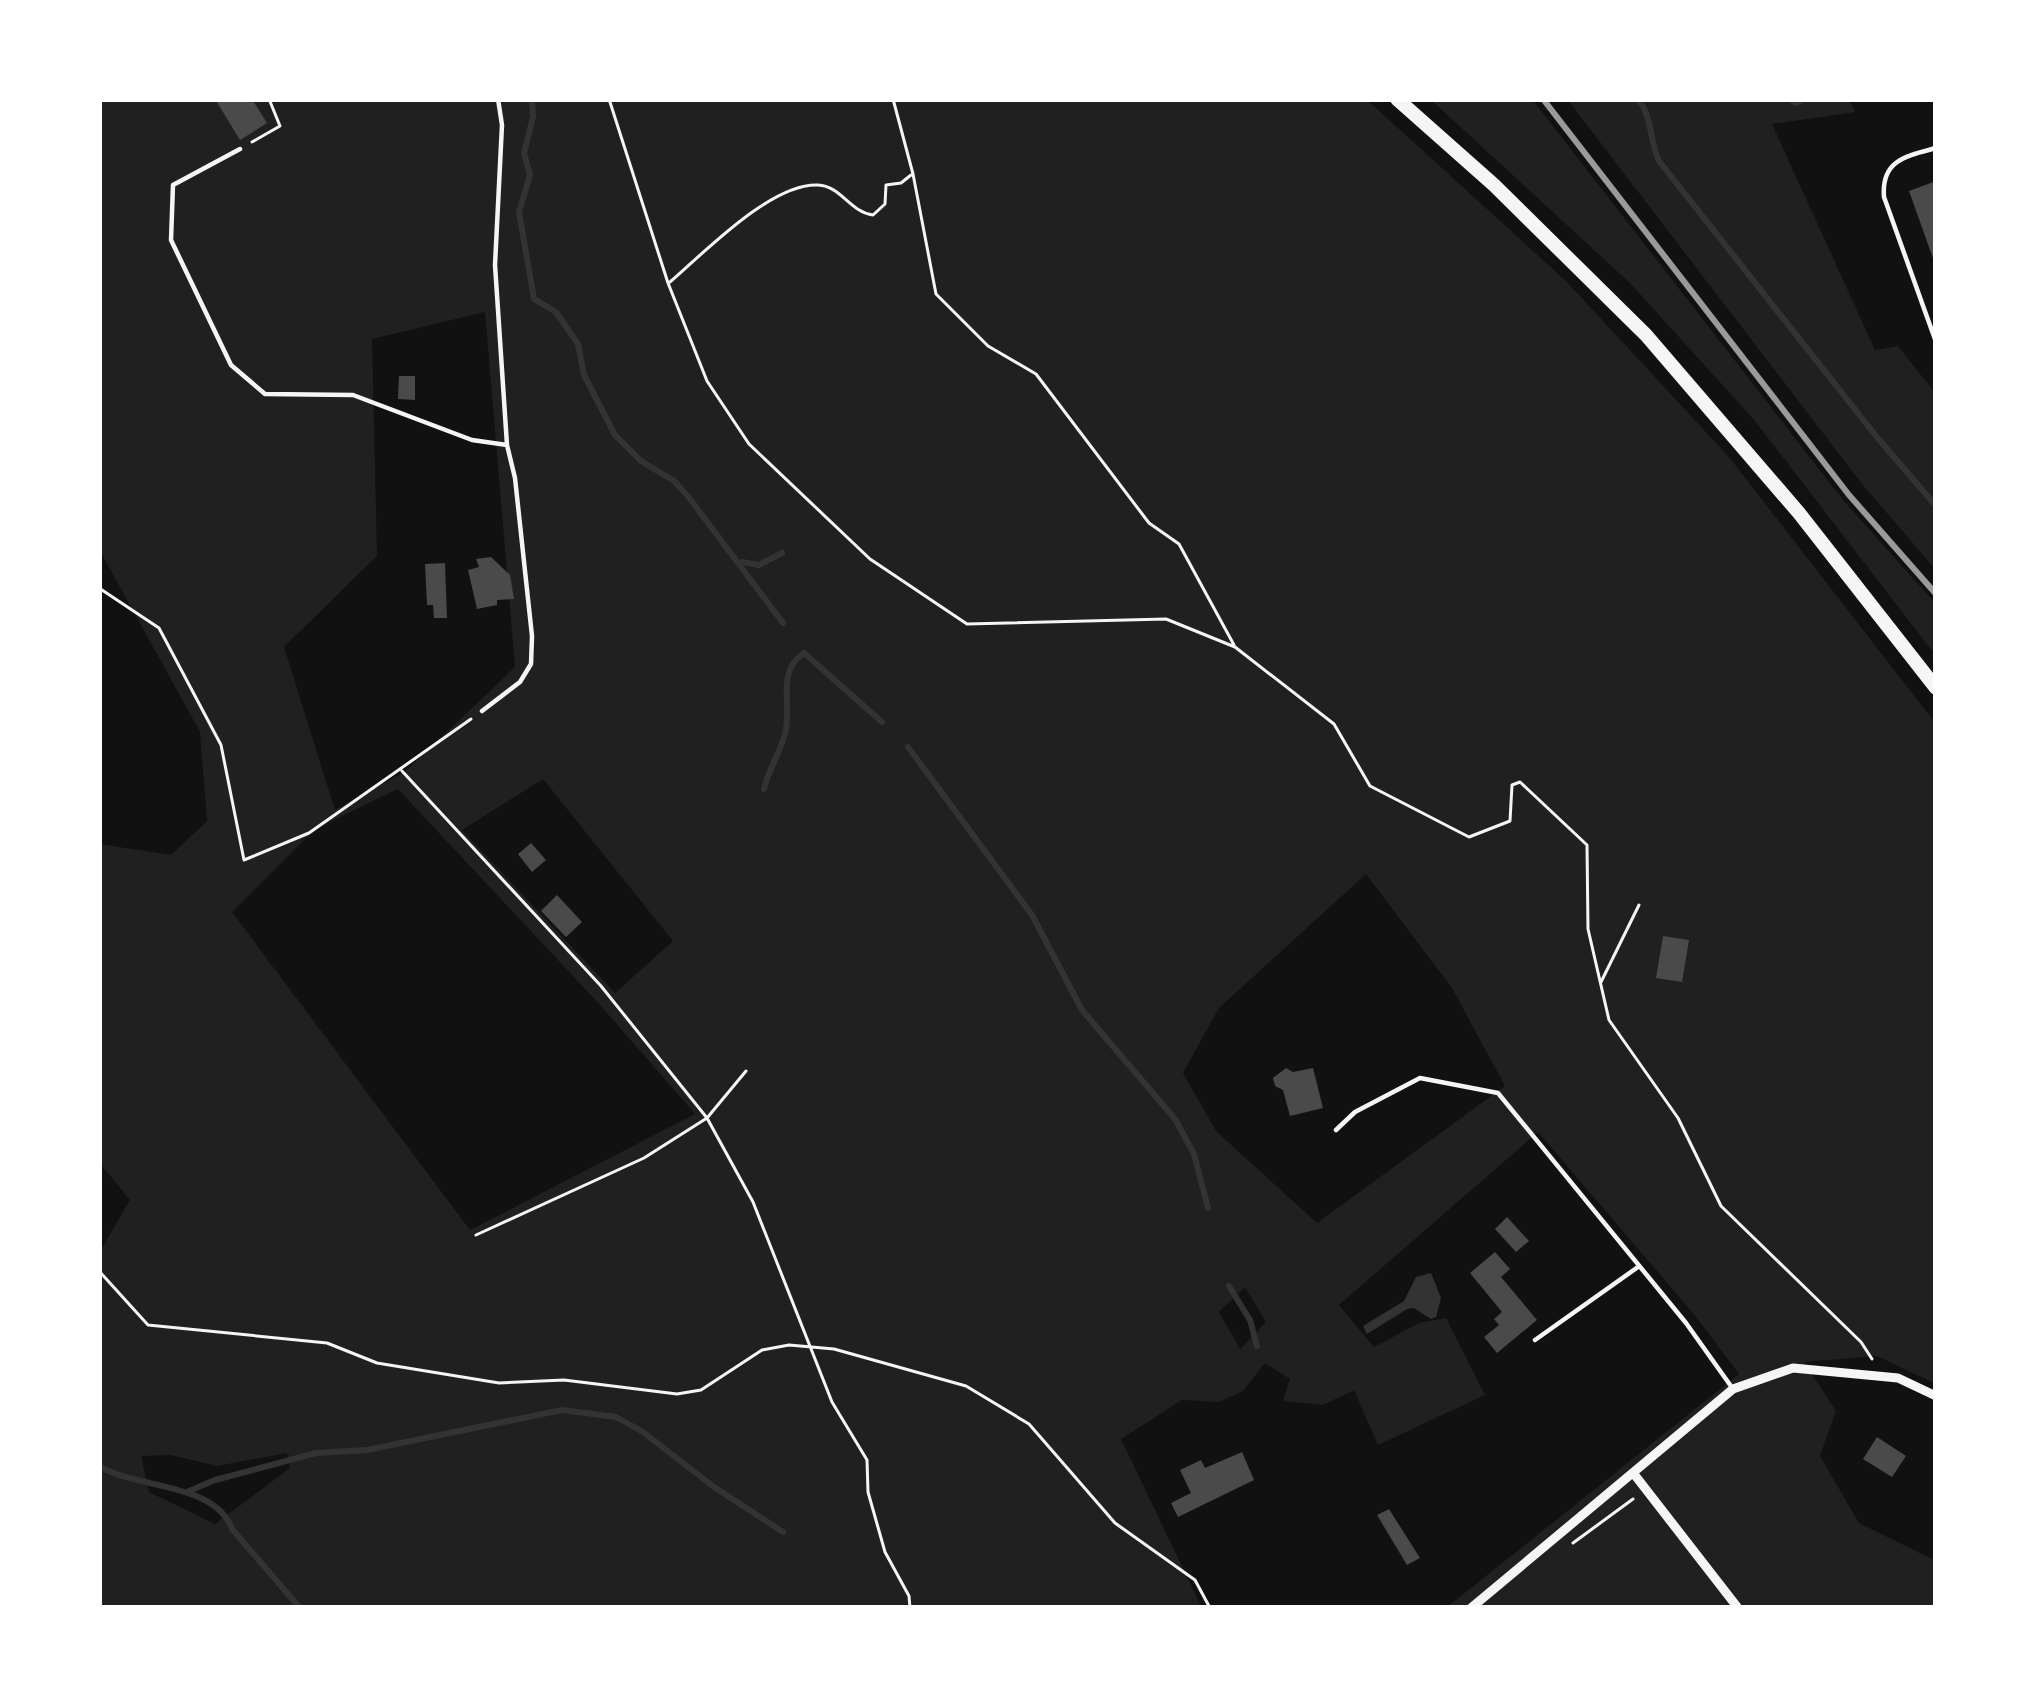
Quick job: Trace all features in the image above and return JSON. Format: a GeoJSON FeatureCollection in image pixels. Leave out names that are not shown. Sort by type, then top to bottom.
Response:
{"type":"FeatureCollection","features":[{"type":"Feature","properties":{"kind":"main road"},"geometry":{"type":"LineString","coordinates":[[1397,99],[1494,185],[1646,335],[1799,513],[1936,688]]}},
{"type":"Feature","properties":{"kind":"street"},"geometry":{"type":"LineString","coordinates":[[1471,1608],[1733,1389],[1793,1368],[1898,1378],[1936,1396]]}},
{"type":"Feature","properties":{"kind":"street"},"geometry":{"type":"LineString","coordinates":[[1634,1474],[1738,1608]]}},
{"type":"Feature","properties":{"kind":"lane"},"geometry":{"type":"LineString","coordinates":[[482,711],[520,682],[531,664],[532,636],[515,478],[507,445],[495,266],[502,125],[498,99]]}},
{"type":"Feature","properties":{"kind":"lane"},"geometry":{"type":"LineString","coordinates":[[1936,148],[1903,158],[1888,167],[1882,180],[1936,342]]}},
{"type":"Feature","properties":{"kind":"lane"},"geometry":{"type":"LineString","coordinates":[[239,149],[173,185],[171,240],[231,364],[265,394],[353,395],[472,440],[507,445]]}},
{"type":"Feature","properties":{"kind":"lane"},"geometry":{"type":"LineString","coordinates":[[1336,1130],[1355,1112],[1420,1078],[1498,1093],[1686,1322],[1733,1389]]}},
{"type":"Feature","properties":{"kind":"lane"},"geometry":{"type":"LineString","coordinates":[[1535,1340],[1639,1267]]}},
{"type":"Feature","properties":{"kind":"path"},"geometry":{"type":"LineString","coordinates":[[239,149],[280,126],[269,99]]}},
{"type":"Feature","properties":{"kind":"path"},"geometry":{"type":"LineString","coordinates":[[609,99],[668,283],[707,381],[749,444],[870,559],[967,624],[1166,619],[1235,646],[1334,724],[1370,786],[1469,837],[1510,821],[1512,784],[1520,782],[1587,845],[1588,929],[1609,1020],[1678,1118],[1721,1206],[1862,1342],[1882,1376]]}},
{"type":"Feature","properties":{"kind":"path"},"geometry":{"type":"LineString","coordinates":[[893,99],[936,294],[988,346],[1036,374],[1149,523],[1178,544],[1235,646]]}},
{"type":"Feature","properties":{"kind":"path"},"geometry":{"type":"LineString","coordinates":[[668,283],[743,220],[790,189],[821,185],[841,194],[854,210],[874,214],[885,204],[886,185],[901,183],[913,174]]}},
{"type":"Feature","properties":{"kind":"path"},"geometry":{"type":"LineString","coordinates":[[99,588],[159,628],[220,745],[244,860],[308,833],[482,711]]}},
{"type":"Feature","properties":{"kind":"path"},"geometry":{"type":"LineString","coordinates":[[402,771],[601,986],[707,1118],[763,1223],[832,1402],[867,1460],[868,1492],[885,1552],[909,1596],[910,1608]]}},
{"type":"Feature","properties":{"kind":"path"},"geometry":{"type":"LineString","coordinates":[[1600,984],[1639,905]]}},
{"type":"Feature","properties":{"kind":"path"},"geometry":{"type":"LineString","coordinates":[[476,1235],[644,1159],[707,1118],[746,1071]]}},
{"type":"Feature","properties":{"kind":"path"},"geometry":{"type":"LineString","coordinates":[[99,1271],[148,1325],[327,1343],[377,1364],[499,1383],[564,1380],[677,1394],[701,1390],[762,1350],[810,1346],[966,1386],[1029,1424],[1115,1523],[1195,1580],[1210,1608]]}},
{"type":"Feature","properties":{"kind":"path"},"geometry":{"type":"LineString","coordinates":[[1561,1552],[1634,1498],[1634,1474]]}},
{"type":"Feature","properties":{"kind":"shaded area"},"geometry":{"type":"Polygon","coordinates":[[[99,99],[1366,99],[1566,281],[1729,457],[1936,724],[1936,1384],[1877,1356],[1804,1362],[1836,1411],[1820,1456],[1859,1523],[1936,1561],[1936,1608],[1446,1608],[1739,1374],[1538,1132],[1339,1305],[1374,1347],[1419,1323],[1446,1318],[1485,1395],[1378,1445],[1354,1390],[1323,1405],[1283,1401],[1290,1379],[1265,1363],[1243,1391],[1219,1402],[1182,1400],[1121,1439],[1202,1608],[99,1608],[99,1253],[130,1200],[99,1162],[99,844],[171,855],[207,821],[200,732],[99,549],[99,99]],[[485,312],[372,339],[377,556],[284,647],[335,810],[406,771],[515,667],[485,312]],[[543,779],[462,830],[615,993],[673,941],[543,779]],[[398,789],[315,829],[232,912],[470,1230],[695,1114],[398,789]],[[1366,874],[1219,1008],[1183,1073],[1216,1131],[1317,1223],[1505,1086],[1452,988],[1366,874]],[[1245,1287],[1219,1312],[1240,1349],[1266,1322],[1245,1287]],[[287,1453],[217,1466],[171,1455],[141,1456],[149,1492],[215,1524],[290,1468],[287,1453]]]}},
{"type":"Feature","properties":{"kind":"shaded area"},"geometry":{"type":"Polygon","coordinates":[[[1430,99],[1532,99],[1843,500],[1936,604],[1936,656],[1755,421],[1631,284],[1430,99]]]}},
{"type":"Feature","properties":{"kind":"shaded area"},"geometry":{"type":"Polygon","coordinates":[[[1567,99],[1849,99],[1855,112],[1772,124],[1875,350],[1898,346],[1936,394],[1936,570],[1862,484],[1567,99]]]}},
{"type":"Feature","properties":{"kind":"shaded area"},"geometry":{"type":"Polygon","coordinates":[[[1431,1273],[1441,1298],[1436,1317],[1407,1309],[1367,1334],[1363,1326],[1404,1301],[1416,1277],[1431,1273]]]}},
{"type":"Feature","properties":{"kind":"building"},"geometry":{"type":"Polygon","coordinates":[[[215,99],[252,99],[267,123],[240,140],[215,99]]]}},
{"type":"Feature","properties":{"kind":"building"},"geometry":{"type":"Polygon","coordinates":[[[1936,181],[1936,264],[1935,264],[1909,191],[1936,181]]]}},
{"type":"Feature","properties":{"kind":"building"},"geometry":{"type":"Polygon","coordinates":[[[399,376],[415,376],[415,400],[398,399],[399,376]]]}},
{"type":"Feature","properties":{"kind":"building"},"geometry":{"type":"Polygon","coordinates":[[[491,557],[510,575],[514,599],[477,609],[468,570],[479,567],[476,559],[491,557]]]}},
{"type":"Feature","properties":{"kind":"building"},"geometry":{"type":"Polygon","coordinates":[[[445,563],[447,618],[434,618],[433,605],[427,605],[425,564],[445,563]]]}},
{"type":"Feature","properties":{"kind":"building"},"geometry":{"type":"Polygon","coordinates":[[[531,843],[546,860],[532,872],[518,854],[531,843]]]}},
{"type":"Feature","properties":{"kind":"building"},"geometry":{"type":"Polygon","coordinates":[[[557,895],[582,922],[566,937],[541,911],[557,895]]]}},
{"type":"Feature","properties":{"kind":"building"},"geometry":{"type":"Polygon","coordinates":[[[1663,936],[1689,940],[1682,982],[1656,978],[1663,936]]]}},
{"type":"Feature","properties":{"kind":"building"},"geometry":{"type":"Polygon","coordinates":[[[1286,1068],[1293,1072],[1313,1068],[1323,1108],[1290,1116],[1283,1090],[1273,1078],[1286,1068]]]}},
{"type":"Feature","properties":{"kind":"building"},"geometry":{"type":"Polygon","coordinates":[[[1507,1217],[1529,1241],[1516,1252],[1495,1229],[1507,1217]]]}},
{"type":"Feature","properties":{"kind":"building"},"geometry":{"type":"Polygon","coordinates":[[[1495,1252],[1510,1269],[1501,1277],[1537,1320],[1497,1353],[1484,1337],[1499,1325],[1494,1319],[1502,1312],[1470,1273],[1495,1252]]]}},
{"type":"Feature","properties":{"kind":"building"},"geometry":{"type":"Polygon","coordinates":[[[1877,1437],[1906,1456],[1892,1477],[1863,1459],[1877,1437]]]}},
{"type":"Feature","properties":{"kind":"building"},"geometry":{"type":"Polygon","coordinates":[[[1242,1452],[1254,1480],[1178,1517],[1171,1503],[1191,1493],[1180,1470],[1201,1460],[1205,1468],[1242,1452]]]}},
{"type":"Feature","properties":{"kind":"building"},"geometry":{"type":"Polygon","coordinates":[[[1389,1509],[1420,1558],[1407,1565],[1377,1515],[1389,1509]]]}},
{"type":"Feature","properties":{"kind":"waterway"},"geometry":{"type":"LineString","coordinates":[[532,99],[533,117],[524,153],[530,175],[519,212],[534,299],[556,312],[578,344],[584,375],[615,435],[687,495],[783,623]]}},
{"type":"Feature","properties":{"kind":"waterway"},"geometry":{"type":"LineString","coordinates":[[1638,99],[1659,161],[1936,506]]}},
{"type":"Feature","properties":{"kind":"waterway"},"geometry":{"type":"LineString","coordinates":[[1789,99],[1796,103],[1804,99]]}},
{"type":"Feature","properties":{"kind":"waterway"},"geometry":{"type":"LineString","coordinates":[[742,562],[759,565],[782,553]]}},
{"type":"Feature","properties":{"kind":"waterway"},"geometry":{"type":"LineString","coordinates":[[764,789],[785,734],[787,680],[804,653],[882,722]]}},
{"type":"Feature","properties":{"kind":"waterway"},"geometry":{"type":"LineString","coordinates":[[908,747],[1032,915],[1082,1010],[1175,1119],[1194,1154],[1208,1208]]}},
{"type":"Feature","properties":{"kind":"waterway"},"geometry":{"type":"LineString","coordinates":[[1229,1286],[1250,1320],[1257,1346]]}},
{"type":"Feature","properties":{"kind":"waterway"},"geometry":{"type":"LineString","coordinates":[[187,1492],[316,1453],[367,1450],[562,1410],[616,1417],[783,1532]]}},
{"type":"Feature","properties":{"kind":"waterway"},"geometry":{"type":"LineString","coordinates":[[99,1466],[209,1503],[300,1608]]}},
{"type":"Feature","properties":{"kind":"railway"},"geometry":{"type":"LineString","coordinates":[[1543,99],[1849,495],[1936,594]]}}]}
